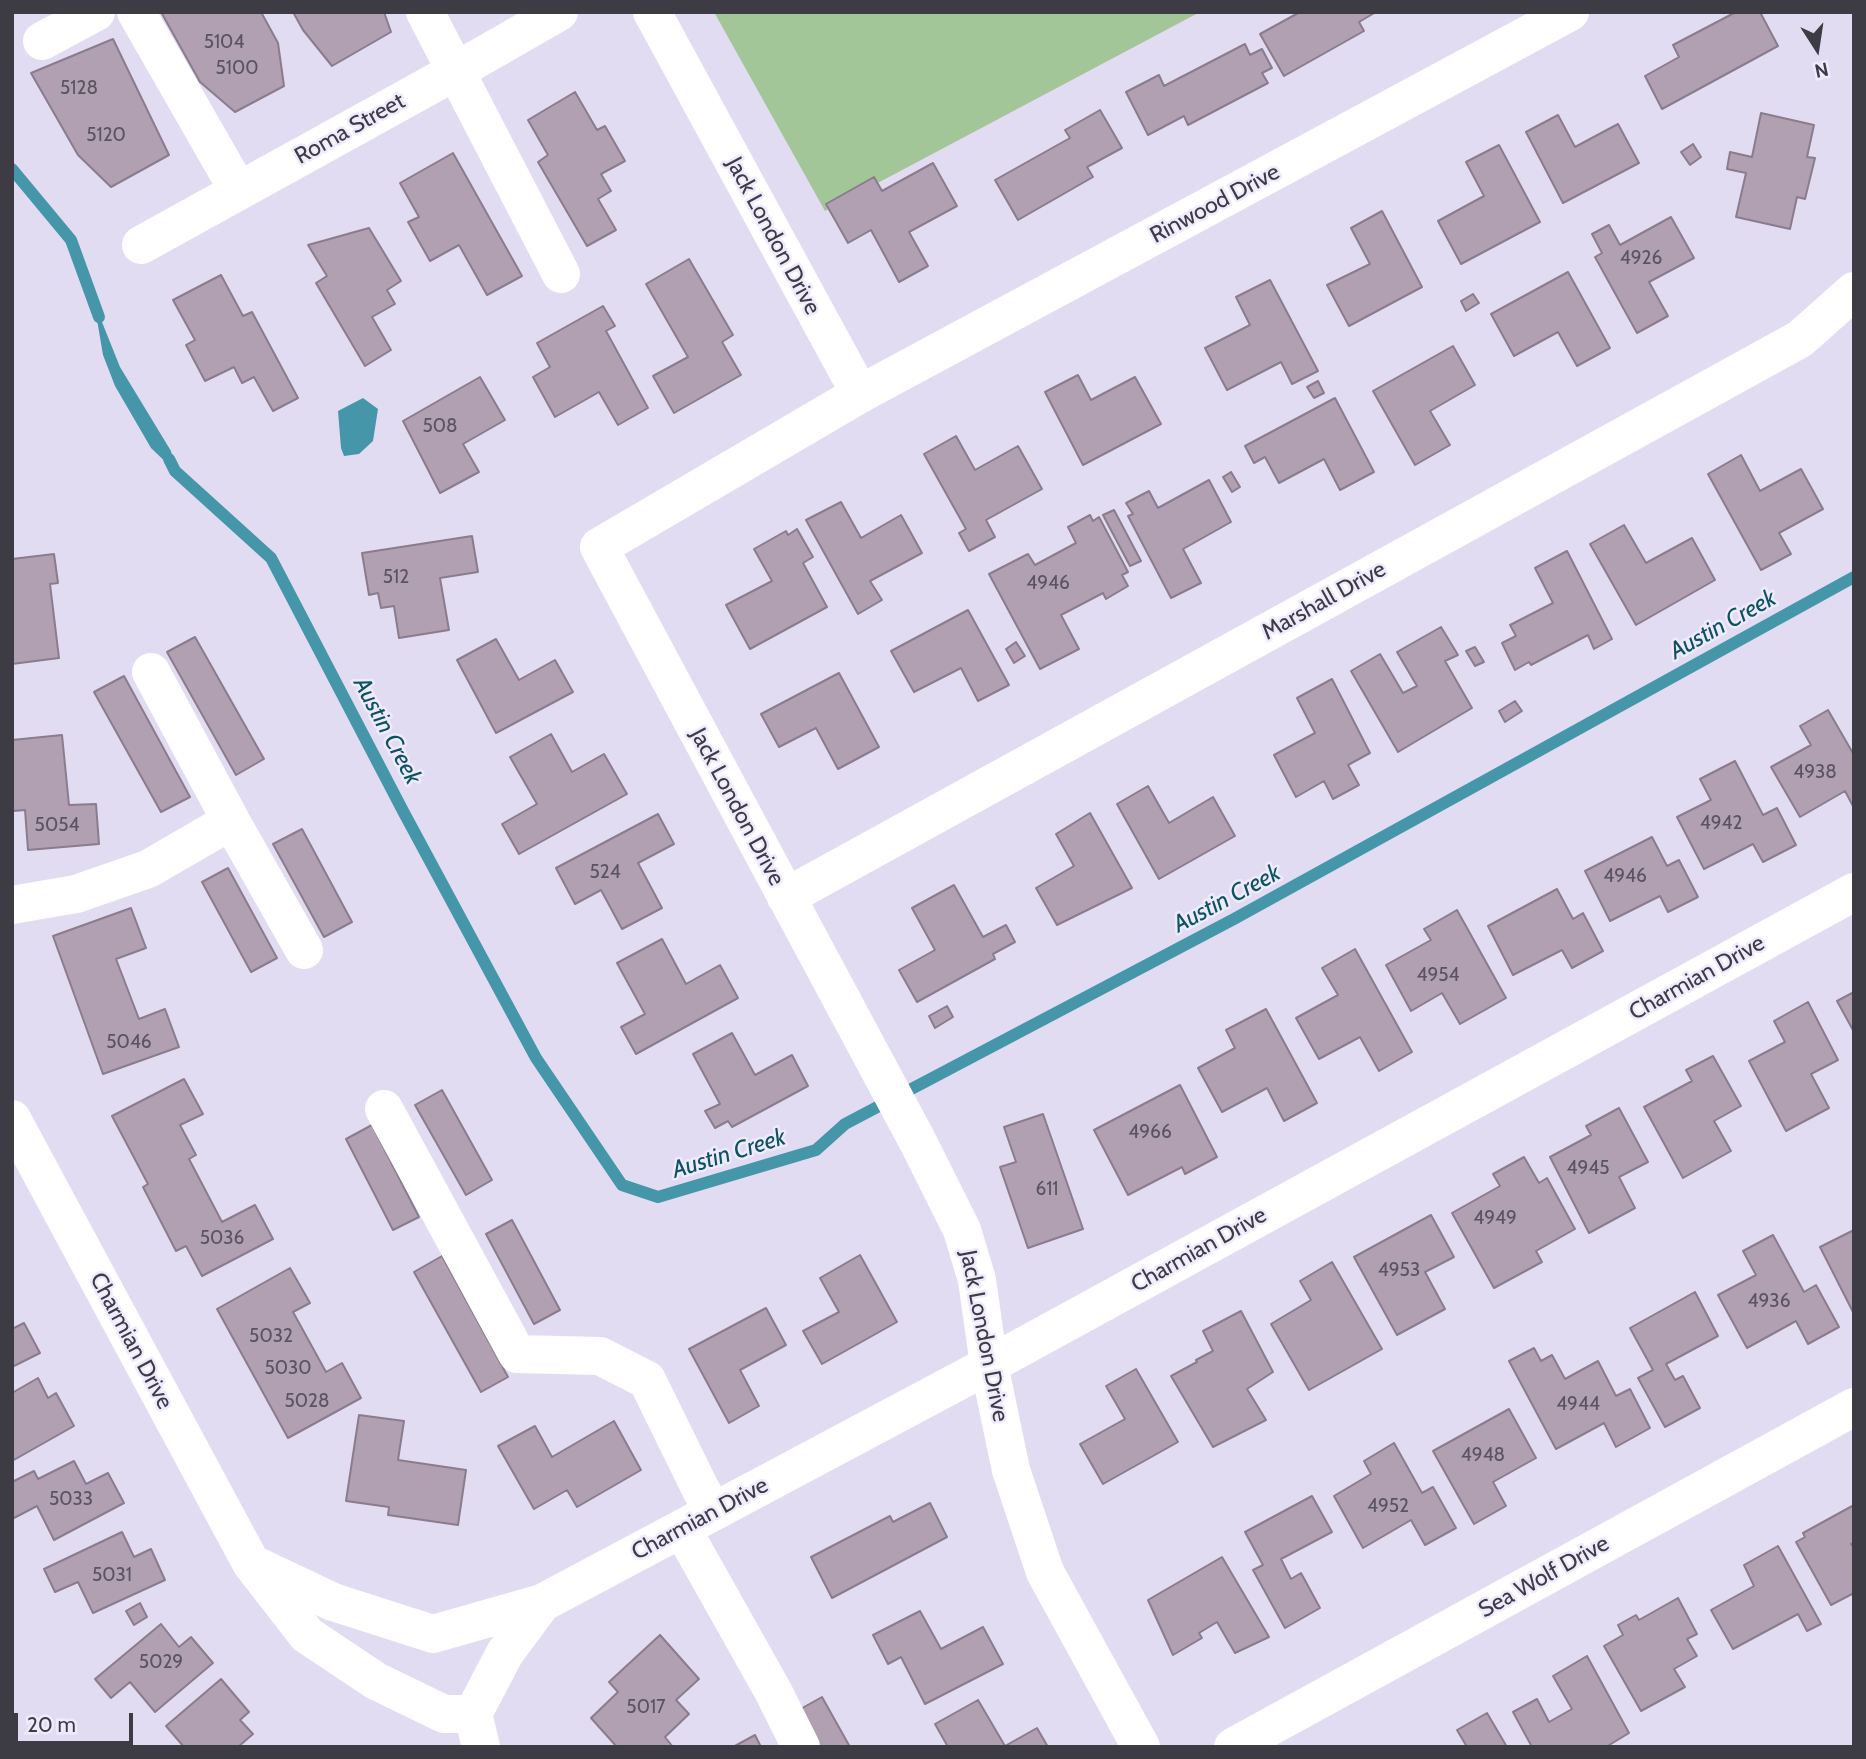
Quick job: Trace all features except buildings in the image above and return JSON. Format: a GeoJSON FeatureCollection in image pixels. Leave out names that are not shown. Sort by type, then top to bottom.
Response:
{"type":"FeatureCollection","features":[{"type":"Feature","properties":{"kind":"street"},"geometry":{"type":"LineString","coordinates":[[42,41],[96,12]]}},
{"type":"Feature","properties":{"kind":"street"},"geometry":{"type":"LineString","coordinates":[[136,12],[238,190]]}},
{"type":"Feature","properties":{"kind":"street"},"geometry":{"type":"LineString","coordinates":[[425,12],[561,274]]}},
{"type":"Feature","properties":{"kind":"street","name":"Roma Street"},"geometry":{"type":"LineString","coordinates":[[141,245],[558,12]]}},
{"type":"Feature","properties":{"kind":"street","name":"Jack London Drive"},"geometry":{"type":"LineString","coordinates":[[652,12],[860,394],[599,547],[909,1127],[961,1230],[977,1280],[989,1365],[1011,1470],[1045,1572],[1141,1747]]}},
{"type":"Feature","properties":{"kind":"street","name":"Rinwood Drive"},"geometry":{"type":"LineString","coordinates":[[860,394],[1570,12]]}},
{"type":"Feature","properties":{"kind":"street","name":"Marshall Drive"},"geometry":{"type":"LineString","coordinates":[[786,897],[1800,340],[1854,291]]}},
{"type":"Feature","properties":{"kind":"street"},"geometry":{"type":"LineString","coordinates":[[151,672],[304,950]]}},
{"type":"Feature","properties":{"kind":"street"},"geometry":{"type":"LineString","coordinates":[[12,905],[76,894],[148,869],[231,821]]}},
{"type":"Feature","properties":{"kind":"street","name":"Charmian Drive"},"geometry":{"type":"LineString","coordinates":[[251,1563],[333,1602],[433,1634],[542,1603],[989,1365],[1854,892]]}},
{"type":"Feature","properties":{"kind":"street"},"geometry":{"type":"LineString","coordinates":[[384,1109],[517,1354],[600,1356],[647,1380],[700,1488],[698,1520],[773,1691],[801,1747]]}},
{"type":"Feature","properties":{"kind":"street","name":"Charmian Drive"},"geometry":{"type":"LineString","coordinates":[[12,1119],[251,1563],[307,1636],[376,1681],[477,1731],[505,1653],[542,1603]]}},
{"type":"Feature","properties":{"kind":"street","name":"Sea Wolf Drive"},"geometry":{"type":"LineString","coordinates":[[1233,1747],[1854,1407]]}},
{"type":"Feature","properties":{"kind":"green space"},"geometry":{"type":"Polygon","coordinates":[[[714,12],[1200,12],[825,211],[714,12]]]}},
{"type":"Feature","properties":{"kind":"water"},"geometry":{"type":"Polygon","coordinates":[[[94,302],[120,367],[171,451],[175,471],[151,448],[115,386],[103,355],[94,302]]]}},
{"type":"Feature","properties":{"kind":"water"},"geometry":{"type":"Polygon","coordinates":[[[363,398],[378,409],[373,441],[359,454],[344,456],[338,411],[363,398]]]}},
{"type":"Feature","properties":{"kind":"waterway","name":"Austin Creek"},"geometry":{"type":"LineString","coordinates":[[12,169],[71,240],[99,317]]}},
{"type":"Feature","properties":{"kind":"waterway","name":"Austin Creek"},"geometry":{"type":"LineString","coordinates":[[169,459],[175,471],[271,558],[536,1058],[622,1185],[658,1197],[816,1150],[845,1124],[1234,919],[1854,577]]}}]}
